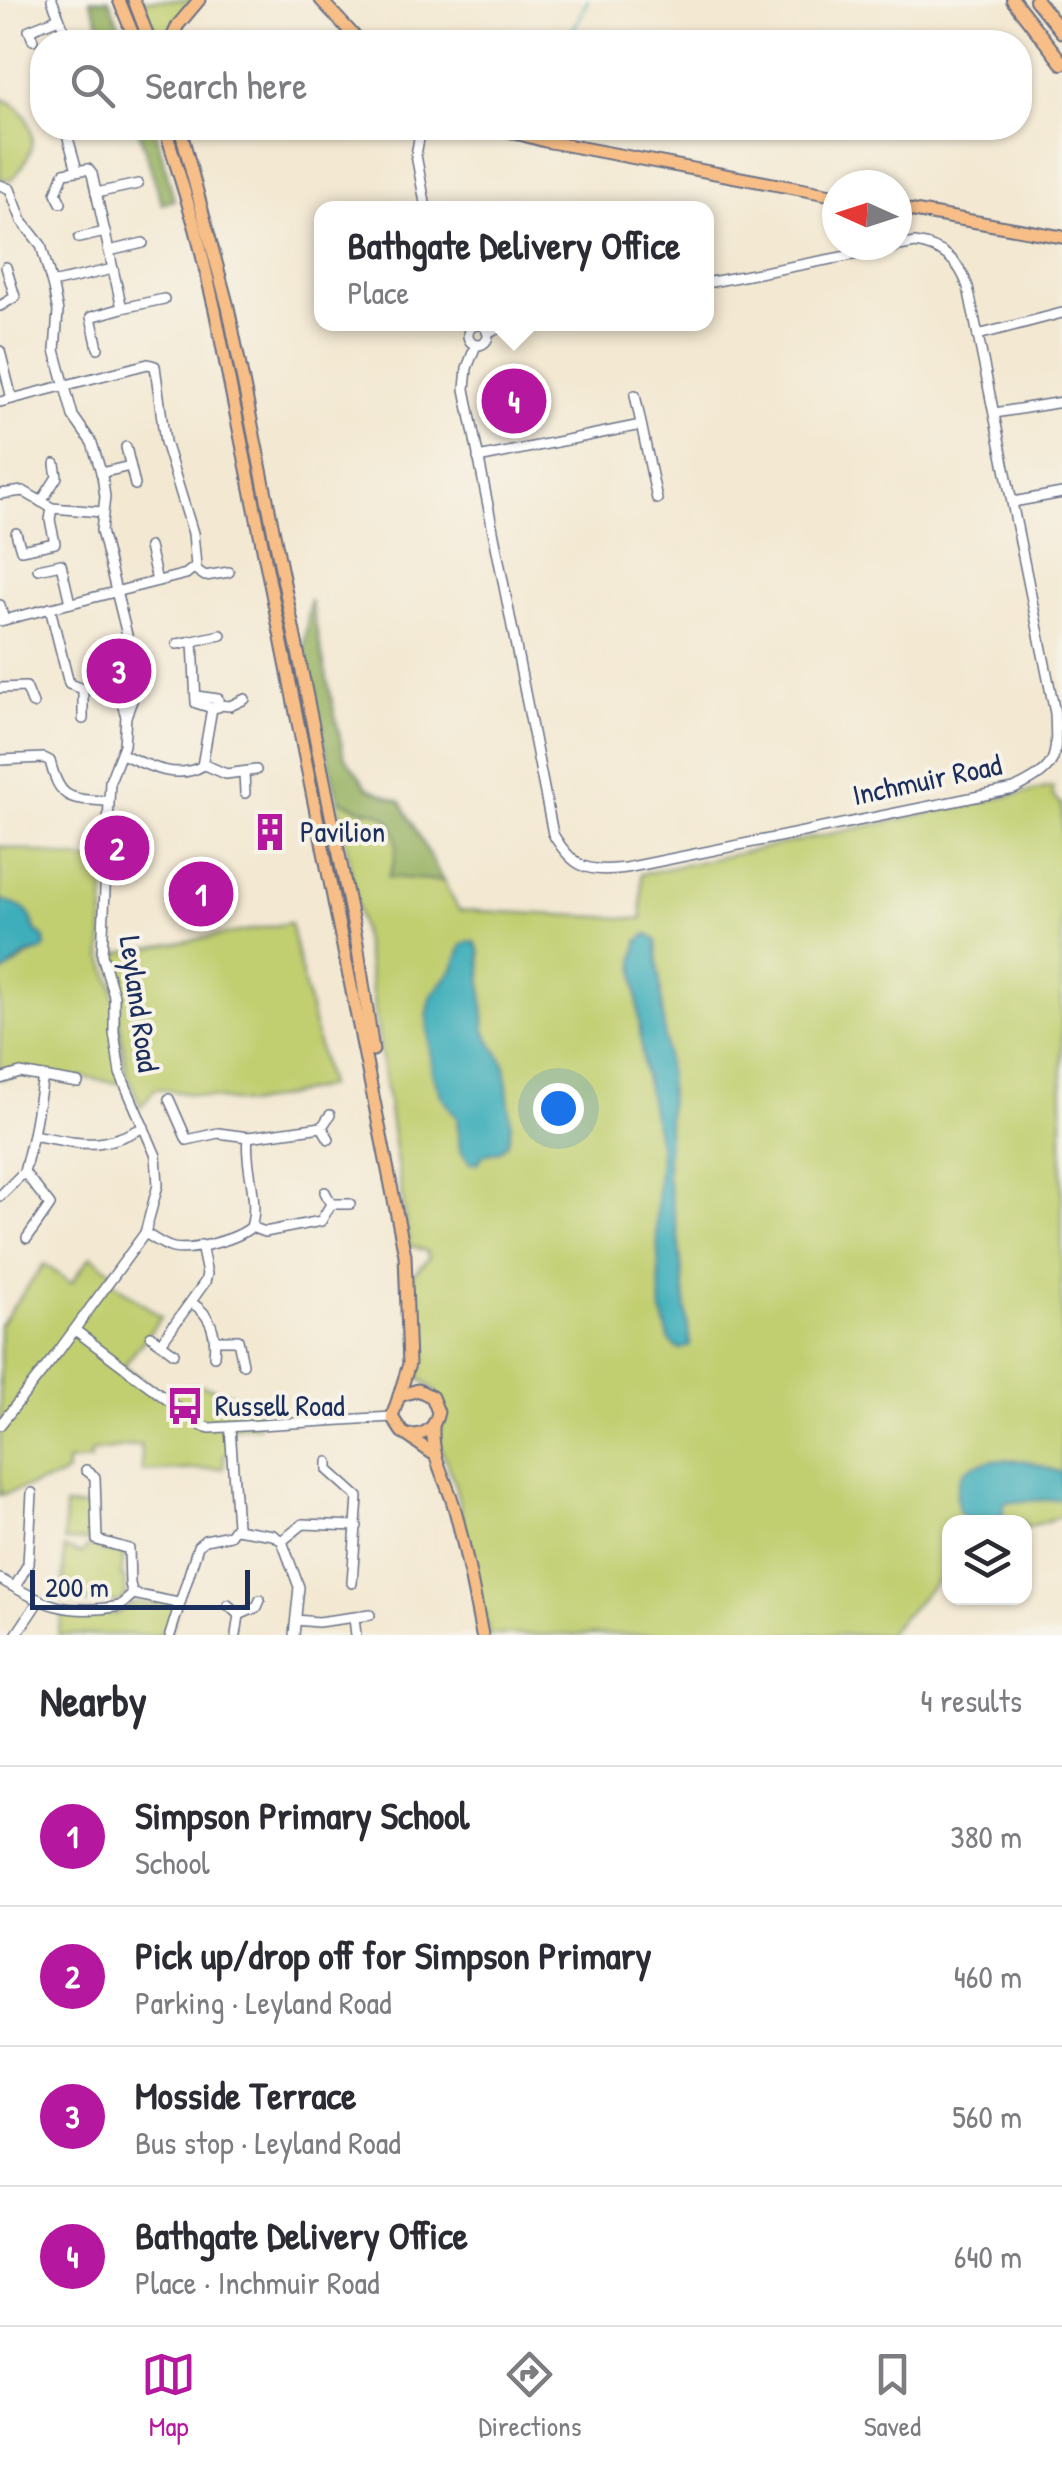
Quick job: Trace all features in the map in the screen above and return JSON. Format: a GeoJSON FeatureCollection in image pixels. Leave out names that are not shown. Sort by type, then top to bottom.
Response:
{"type":"FeatureCollection","features":[{"type":"Feature","properties":{"kind":"highway"},"geometry":{"type":"LineString","coordinates":[[1013,0],[1062,64]]}},
{"type":"Feature","properties":{"kind":"highway"},"geometry":{"type":"LineString","coordinates":[[1036,0],[1062,32]]}},
{"type":"Feature","properties":{"kind":"main road"},"geometry":{"type":"LineString","coordinates":[[119,0],[131,30]]}},
{"type":"Feature","properties":{"kind":"main road"},"geometry":{"type":"LineString","coordinates":[[134,0],[145,30]]}},
{"type":"Feature","properties":{"kind":"main road"},"geometry":{"type":"LineString","coordinates":[[176,30],[199,0]]}},
{"type":"Feature","properties":{"kind":"main road"},"geometry":{"type":"LineString","coordinates":[[321,0],[349,30]]}},
{"type":"Feature","properties":{"kind":"main road"},"geometry":{"type":"LineString","coordinates":[[170,140],[216,310],[406,1255],[408,1364],[392,1416],[396,1425],[432,1453]]}},
{"type":"Feature","properties":{"kind":"main road"},"geometry":{"type":"LineString","coordinates":[[183,140],[228,307],[349,904],[382,1129]]}},
{"type":"Feature","properties":{"kind":"main road"},"geometry":{"type":"LineString","coordinates":[[542,140],[822,193]]}},
{"type":"Feature","properties":{"kind":"main road"},"geometry":{"type":"LineString","coordinates":[[912,211],[1062,238]]}},
{"type":"Feature","properties":{"kind":"main road"},"geometry":{"type":"LineString","coordinates":[[408,1364],[418,1390],[432,1397],[436,1404],[432,1453],[454,1504],[482,1635]]}},
{"type":"Feature","properties":{"kind":"main road"},"geometry":{"type":"LineString","coordinates":[[399,1396],[418,1390]]}},
{"type":"Feature","properties":{"kind":"main road"},"geometry":{"type":"LineString","coordinates":[[411,1435],[427,1432],[433,1426]]}},
{"type":"Feature","properties":{"kind":"street"},"geometry":{"type":"LineString","coordinates":[[52,0],[64,30]]}},
{"type":"Feature","properties":{"kind":"street"},"geometry":{"type":"LineString","coordinates":[[29,30],[59,18]]}},
{"type":"Feature","properties":{"kind":"street"},"geometry":{"type":"LineString","coordinates":[[69,140],[77,170]]}},
{"type":"Feature","properties":{"kind":"street"},"geometry":{"type":"LineString","coordinates":[[418,140],[416,155],[425,201]]}},
{"type":"Feature","properties":{"kind":"street"},"geometry":{"type":"LineString","coordinates":[[61,204],[56,193],[64,173],[88,169],[122,308]]}},
{"type":"Feature","properties":{"kind":"street"},"geometry":{"type":"LineString","coordinates":[[96,193],[138,184]]}},
{"type":"Feature","properties":{"kind":"street","name":"Leyland Road"},"geometry":{"type":"LineString","coordinates":[[0,185],[10,189],[22,221],[41,245],[52,283],[58,312],[54,340],[75,420],[92,442],[102,474],[105,497],[100,532],[133,659],[136,682],[126,716],[122,754],[110,779],[102,954],[114,996],[120,1074],[158,1170],[154,1209],[144,1233],[0,1425]]}},
{"type":"Feature","properties":{"kind":"street"},"geometry":{"type":"LineString","coordinates":[[124,187],[128,200]]}},
{"type":"Feature","properties":{"kind":"street"},"geometry":{"type":"LineString","coordinates":[[79,238],[105,232]]}},
{"type":"Feature","properties":{"kind":"street"},"geometry":{"type":"LineString","coordinates":[[109,251],[143,243]]}},
{"type":"Feature","properties":{"kind":"street","name":"Inchmuir Road"},"geometry":{"type":"LineString","coordinates":[[469,331],[468,336],[476,345],[467,368],[465,389],[553,834],[568,858],[602,871],[626,868],[1014,789],[1042,774],[1057,752],[1059,712],[964,275],[948,256],[915,243],[714,281]]}},
{"type":"Feature","properties":{"kind":"street"},"geometry":{"type":"LineString","coordinates":[[0,306],[14,297],[6,267]]}},
{"type":"Feature","properties":{"kind":"street"},"geometry":{"type":"LineString","coordinates":[[52,283],[113,270]]}},
{"type":"Feature","properties":{"kind":"street"},"geometry":{"type":"LineString","coordinates":[[147,290],[150,302]]}},
{"type":"Feature","properties":{"kind":"street"},"geometry":{"type":"LineString","coordinates":[[98,348],[91,317],[164,299]]}},
{"type":"Feature","properties":{"kind":"street"},"geometry":{"type":"LineString","coordinates":[[978,335],[1062,313]]}},
{"type":"Feature","properties":{"kind":"street"},"geometry":{"type":"LineString","coordinates":[[476,345],[484,343],[491,331]]}},
{"type":"Feature","properties":{"kind":"street"},"geometry":{"type":"LineString","coordinates":[[0,351],[12,399]]}},
{"type":"Feature","properties":{"kind":"street"},"geometry":{"type":"LineString","coordinates":[[0,402],[148,364],[158,370],[164,438],[192,534],[195,569],[204,576],[229,572]]}},
{"type":"Feature","properties":{"kind":"street"},"geometry":{"type":"LineString","coordinates":[[635,395],[657,499]]}},
{"type":"Feature","properties":{"kind":"street"},"geometry":{"type":"LineString","coordinates":[[995,413],[1062,402]]}},
{"type":"Feature","properties":{"kind":"street"},"geometry":{"type":"LineString","coordinates":[[478,458],[641,425]]}},
{"type":"Feature","properties":{"kind":"street"},"geometry":{"type":"LineString","coordinates":[[126,447],[136,485]]}},
{"type":"Feature","properties":{"kind":"street"},"geometry":{"type":"LineString","coordinates":[[41,502],[57,477],[55,464]]}},
{"type":"Feature","properties":{"kind":"street"},"geometry":{"type":"LineString","coordinates":[[102,474],[130,466]]}},
{"type":"Feature","properties":{"kind":"street"},"geometry":{"type":"LineString","coordinates":[[0,494],[24,491],[52,508],[102,512]]}},
{"type":"Feature","properties":{"kind":"street"},"geometry":{"type":"LineString","coordinates":[[1013,502],[1062,493]]}},
{"type":"Feature","properties":{"kind":"street"},"geometry":{"type":"LineString","coordinates":[[16,533],[21,550],[55,543],[50,520],[52,508]]}},
{"type":"Feature","properties":{"kind":"street"},"geometry":{"type":"LineString","coordinates":[[149,547],[158,581]]}},
{"type":"Feature","properties":{"kind":"street"},"geometry":{"type":"LineString","coordinates":[[38,570],[61,564],[70,602]]}},
{"type":"Feature","properties":{"kind":"street"},"geometry":{"type":"LineString","coordinates":[[0,604],[2,620],[195,569]]}},
{"type":"Feature","properties":{"kind":"street"},"geometry":{"type":"LineString","coordinates":[[50,608],[70,684],[83,689],[83,718]]}},
{"type":"Feature","properties":{"kind":"street"},"geometry":{"type":"LineString","coordinates":[[177,644],[221,635]]}},
{"type":"Feature","properties":{"kind":"street"},"geometry":{"type":"LineString","coordinates":[[193,641],[197,705],[224,708],[244,699]]}},
{"type":"Feature","properties":{"kind":"street","name":"Leyland Road"},"geometry":{"type":"LineString","coordinates":[[126,716],[118,687],[119,665],[127,645]]}},
{"type":"Feature","properties":{"kind":"street"},"geometry":{"type":"LineString","coordinates":[[0,688],[26,687],[33,704]]}},
{"type":"Feature","properties":{"kind":"street"},"geometry":{"type":"LineString","coordinates":[[122,754],[158,769],[193,771],[203,764],[224,708]]}},
{"type":"Feature","properties":{"kind":"street"},"geometry":{"type":"LineString","coordinates":[[0,760],[44,758],[50,761],[62,793],[81,800],[109,801]]}},
{"type":"Feature","properties":{"kind":"street"},"geometry":{"type":"LineString","coordinates":[[203,764],[226,774],[256,770]]}},
{"type":"Feature","properties":{"kind":"street"},"geometry":{"type":"LineString","coordinates":[[244,772],[245,793]]}},
{"type":"Feature","properties":{"kind":"street"},"geometry":{"type":"LineString","coordinates":[[0,1078],[20,1073],[78,1082]]}},
{"type":"Feature","properties":{"kind":"street"},"geometry":{"type":"LineString","coordinates":[[1,1193],[24,1172],[43,1077]]}},
{"type":"Feature","properties":{"kind":"street"},"geometry":{"type":"LineString","coordinates":[[169,1099],[187,1140],[198,1132],[248,1137],[322,1127]]}},
{"type":"Feature","properties":{"kind":"street"},"geometry":{"type":"LineString","coordinates":[[322,1127],[330,1114]]}},
{"type":"Feature","properties":{"kind":"street"},"geometry":{"type":"LineString","coordinates":[[34,1135],[94,1145],[119,1140],[144,1127]]}},
{"type":"Feature","properties":{"kind":"street"},"geometry":{"type":"LineString","coordinates":[[322,1127],[329,1139]]}},
{"type":"Feature","properties":{"kind":"street"},"geometry":{"type":"LineString","coordinates":[[144,1233],[175,1248],[235,1238],[251,1227],[254,1209],[247,1168],[248,1137]]}},
{"type":"Feature","properties":{"kind":"street"},"geometry":{"type":"LineString","coordinates":[[24,1172],[50,1205],[27,1238]]}},
{"type":"Feature","properties":{"kind":"street"},"geometry":{"type":"LineString","coordinates":[[251,1227],[264,1232],[321,1221],[330,1204],[326,1192]]}},
{"type":"Feature","properties":{"kind":"street"},"geometry":{"type":"LineString","coordinates":[[330,1204],[350,1204]]}},
{"type":"Feature","properties":{"kind":"street"},"geometry":{"type":"LineString","coordinates":[[162,1343],[207,1274],[201,1245]]}},
{"type":"Feature","properties":{"kind":"street"},"geometry":{"type":"LineString","coordinates":[[192,1302],[208,1317],[216,1340],[214,1356]]}},
{"type":"Feature","properties":{"kind":"street"},"geometry":{"type":"LineString","coordinates":[[161,1324],[171,1330]]}},
{"type":"Feature","properties":{"kind":"street"},"geometry":{"type":"LineString","coordinates":[[75,1330],[202,1426],[230,1428],[392,1416]]}},
{"type":"Feature","properties":{"kind":"street"},"geometry":{"type":"LineString","coordinates":[[152,1336],[174,1353]]}},
{"type":"Feature","properties":{"kind":"street"},"geometry":{"type":"LineString","coordinates":[[216,1340],[238,1340],[243,1364]]}},
{"type":"Feature","properties":{"kind":"street"},"geometry":{"type":"LineString","coordinates":[[230,1428],[236,1528]]}},
{"type":"Feature","properties":{"kind":"street"},"geometry":{"type":"LineString","coordinates":[[328,1462],[328,1470],[358,1496],[352,1583]]}},
{"type":"Feature","properties":{"kind":"street"},"geometry":{"type":"LineString","coordinates":[[86,1470],[95,1477],[96,1540],[128,1549],[133,1594]]}},
{"type":"Feature","properties":{"kind":"street"},"geometry":{"type":"LineString","coordinates":[[15,1587],[28,1564],[32,1493]]}},
{"type":"Feature","properties":{"kind":"street"},"geometry":{"type":"LineString","coordinates":[[97,1499],[109,1499]]}},
{"type":"Feature","properties":{"kind":"street"},"geometry":{"type":"LineString","coordinates":[[32,1517],[44,1517]]}},
{"type":"Feature","properties":{"kind":"street"},"geometry":{"type":"LineString","coordinates":[[282,1541],[303,1524],[356,1526]]}},
{"type":"Feature","properties":{"kind":"street"},"geometry":{"type":"LineString","coordinates":[[170,1635],[198,1546],[236,1528],[272,1535],[282,1541],[299,1587],[294,1635]]}},
{"type":"Feature","properties":{"kind":"street"},"geometry":{"type":"LineString","coordinates":[[0,1578],[38,1602],[62,1607],[120,1606],[133,1594]]}},
{"type":"Feature","properties":{"kind":"street"},"geometry":{"type":"LineString","coordinates":[[133,1594],[178,1604]]}},
{"type":"Feature","properties":{"kind":"street"},"geometry":{"type":"LineString","coordinates":[[239,1615],[257,1606],[260,1600]]}},
{"type":"Feature","properties":{"kind":"street"},"geometry":{"type":"LineString","coordinates":[[16,1635],[38,1602]]}},
{"type":"Feature","properties":{"kind":"street"},"geometry":{"type":"LineString","coordinates":[[228,1605],[239,1615]]}},
{"type":"Feature","properties":{"kind":"street"},"geometry":{"type":"LineString","coordinates":[[236,1635],[239,1615]]}},
{"type":"Feature","properties":{"kind":"street"},"geometry":{"type":"LineString","coordinates":[[296,1620],[370,1615]]}},
{"type":"Feature","properties":{"kind":"street"},"geometry":{"type":"LineString","coordinates":[[354,1618],[356,1635]]}},
{"type":"Feature","properties":{"kind":"green space"},"geometry":{"type":"Polygon","coordinates":[[[90,0],[109,0],[121,30],[102,30],[90,0]]]}},
{"type":"Feature","properties":{"kind":"green space"},"geometry":{"type":"Polygon","coordinates":[[[138,0],[195,0],[174,30],[150,30],[138,0]]]}},
{"type":"Feature","properties":{"kind":"green space"},"geometry":{"type":"Polygon","coordinates":[[[0,98],[24,114],[32,140],[27,159],[12,180],[0,179],[0,98]]]}},
{"type":"Feature","properties":{"kind":"green space"},"geometry":{"type":"Polygon","coordinates":[[[142,140],[158,140],[174,200],[162,204],[142,140]]]}},
{"type":"Feature","properties":{"kind":"green space"},"geometry":{"type":"Polygon","coordinates":[[[310,599],[344,756],[368,788],[401,802],[443,881],[388,877],[396,850],[392,824],[377,812],[338,799],[303,655],[310,599]]]}},
{"type":"Feature","properties":{"kind":"green space"},"geometry":{"type":"Polygon","coordinates":[[[1052,787],[1053,796],[1062,804],[1062,1516],[1032,1526],[1032,1515],[942,1515],[942,1575],[886,1635],[489,1635],[454,1481],[439,1444],[442,1404],[435,1391],[421,1379],[416,1365],[413,1275],[429,1258],[426,1251],[409,1245],[368,966],[338,799],[377,812],[392,824],[396,850],[389,877],[443,881],[459,910],[642,919],[641,874],[1052,787]]]}},
{"type":"Feature","properties":{"kind":"green space"},"geometry":{"type":"Polygon","coordinates":[[[0,846],[106,863],[102,955],[113,987],[124,1084],[80,1077],[78,1083],[20,1073],[0,1079],[0,972],[41,951],[31,917],[0,899],[0,846]]]}},
{"type":"Feature","properties":{"kind":"green space"},"geometry":{"type":"Polygon","coordinates":[[[290,923],[328,1086],[249,1104],[156,1088],[141,1107],[127,1073],[119,1016],[122,992],[109,955],[290,923]]]}},
{"type":"Feature","properties":{"kind":"green space"},"geometry":{"type":"Polygon","coordinates":[[[91,1256],[115,1274],[111,1281],[161,1317],[124,1366],[162,1396],[177,1388],[202,1385],[259,1399],[259,1426],[230,1428],[231,1452],[224,1455],[224,1468],[143,1472],[140,1445],[90,1452],[90,1460],[67,1462],[67,1472],[60,1477],[0,1495],[0,1325],[44,1264],[71,1283],[91,1256]]]}},
{"type":"Feature","properties":{"kind":"green space"},"geometry":{"type":"Polygon","coordinates":[[[65,1506],[91,1507],[91,1541],[64,1541],[65,1506]]]}},
{"type":"Feature","properties":{"kind":"green space"},"geometry":{"type":"Polygon","coordinates":[[[92,1544],[99,1550],[124,1554],[121,1578],[126,1595],[121,1602],[63,1602],[64,1548],[81,1554],[92,1544]]]}},
{"type":"Feature","properties":{"kind":"green space"},"geometry":{"type":"Polygon","coordinates":[[[155,1599],[178,1603],[170,1635],[58,1635],[63,1612],[117,1614],[133,1603],[156,1605],[155,1599]]]}},
{"type":"Feature","properties":{"kind":"water"},"geometry":{"type":"Polygon","coordinates":[[[0,899],[27,912],[35,931],[44,937],[45,946],[27,954],[4,973],[0,972],[0,899]]]}},
{"type":"Feature","properties":{"kind":"water"},"geometry":{"type":"Polygon","coordinates":[[[647,934],[656,940],[669,1084],[667,1176],[690,1345],[680,1350],[669,1340],[661,1307],[656,1219],[660,1150],[643,1066],[634,961],[638,941],[647,934]]]}},
{"type":"Feature","properties":{"kind":"water"},"geometry":{"type":"Polygon","coordinates":[[[475,942],[480,952],[485,1031],[505,1065],[511,1125],[508,1142],[500,1151],[483,1155],[478,1163],[470,1163],[460,1150],[457,1118],[432,1073],[427,1018],[431,996],[453,969],[462,945],[475,942]]]}},
{"type":"Feature","properties":{"kind":"water"},"geometry":{"type":"Polygon","coordinates":[[[993,1460],[1027,1461],[1062,1473],[1062,1499],[1005,1502],[1002,1515],[961,1515],[957,1502],[960,1480],[968,1468],[993,1460]]]}},
{"type":"Feature","properties":{"kind":"waterway"},"geometry":{"type":"LineString","coordinates":[[573,30],[588,0]]}},
{"type":"Feature","properties":{"kind":"place","name":"Bathgate Delivery Office"},"geometry":{"type":"Point","coordinates":[514,401]}},
{"type":"Feature","properties":{"kind":"place","name":"Mosside Terrace"},"geometry":{"type":"Point","coordinates":[119,671]}},
{"type":"Feature","properties":{"kind":"place","name":"Pavilion"},"geometry":{"type":"Point","coordinates":[270,832]}},
{"type":"Feature","properties":{"kind":"place","name":"Pick up/drop off for Simpson Primary"},"geometry":{"type":"Point","coordinates":[117,848]}},
{"type":"Feature","properties":{"kind":"place","name":"Simpson Primary School"},"geometry":{"type":"Point","coordinates":[201,894]}},
{"type":"Feature","properties":{"kind":"place","name":"Russell Road"},"geometry":{"type":"Point","coordinates":[185,1406]}}]}
